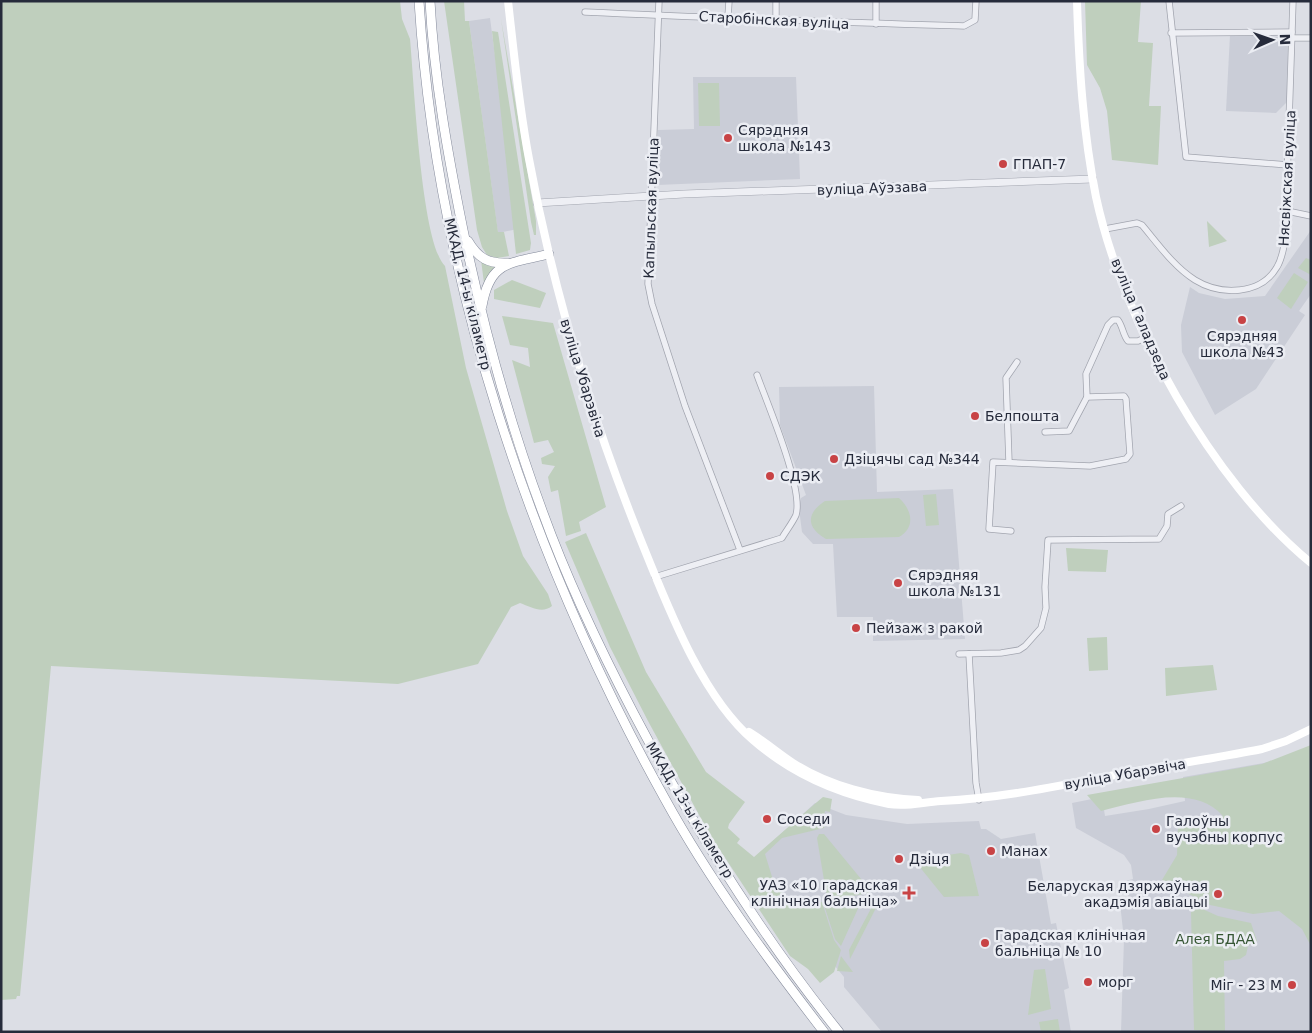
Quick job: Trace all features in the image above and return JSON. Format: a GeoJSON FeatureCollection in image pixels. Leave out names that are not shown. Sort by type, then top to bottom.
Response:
{"type":"FeatureCollection","features":[{"type":"Feature","properties":{"kind":"highway","name":"МКАД, 14-ы кіламетр"},"geometry":{"type":"LineString","coordinates":[[420,1],[430,102],[454,245],[516,469],[558,577]]}},
{"type":"Feature","properties":{"kind":"highway","name":"МКАД, 14-ы кіламетр"},"geometry":{"type":"LineString","coordinates":[[430,1],[441,104],[464,235],[482,311],[523,455],[543,514],[568,573]]}},
{"type":"Feature","properties":{"kind":"highway"},"geometry":{"type":"LineString","coordinates":[[464,235],[474,250],[488,262],[513,263]]}},
{"type":"Feature","properties":{"kind":"highway"},"geometry":{"type":"LineString","coordinates":[[482,311],[489,280],[497,270],[513,263],[549,254]]}},
{"type":"Feature","properties":{"kind":"highway","name":"МКАД, 13-ы кіламетр"},"geometry":{"type":"LineString","coordinates":[[568,573],[623,692],[708,846],[806,990],[839,1032]]}},
{"type":"Feature","properties":{"kind":"highway","name":"МКАД, 13-ы кіламетр"},"geometry":{"type":"LineString","coordinates":[[558,577],[612,699],[665,800],[701,860],[789,987],[824,1032]]}},
{"type":"Feature","properties":{"kind":"main road","name":"вуліца Убарэвіча"},"geometry":{"type":"LineString","coordinates":[[508,1],[518,90],[537,203],[565,319],[595,419],[655,577],[683,639],[709,685],[751,739],[806,777],[838,791],[903,806],[935,801],[979,800],[1262,749],[1286,741],[1311,728]]}},
{"type":"Feature","properties":{"kind":"main road","name":"вуліца Галадзеда"},"geometry":{"type":"LineString","coordinates":[[1077,1],[1081,86],[1094,178],[1105,229],[1122,281],[1166,379],[1218,462],[1282,537],[1310,562]]}},
{"type":"Feature","properties":{"kind":"street","name":"Капыльская вуліца"},"geometry":{"type":"LineString","coordinates":[[659,1],[648,277],[652,304],[685,406],[740,550]]}},
{"type":"Feature","properties":{"kind":"street"},"geometry":{"type":"LineString","coordinates":[[728,17],[729,1]]}},
{"type":"Feature","properties":{"kind":"street"},"geometry":{"type":"LineString","coordinates":[[776,1],[776,18]]}},
{"type":"Feature","properties":{"kind":"street"},"geometry":{"type":"LineString","coordinates":[[876,1],[876,24]]}},
{"type":"Feature","properties":{"kind":"street","name":"Старобінская вуліца"},"geometry":{"type":"LineString","coordinates":[[585,12],[964,26],[975,20],[976,1]]}},
{"type":"Feature","properties":{"kind":"street"},"geometry":{"type":"LineString","coordinates":[[1169,1],[1186,157],[1288,164]]}},
{"type":"Feature","properties":{"kind":"street","name":"Нясвіжская вуліца"},"geometry":{"type":"LineString","coordinates":[[1105,229],[1138,223],[1142,225],[1172,260],[1195,280],[1218,290],[1245,289],[1257,286],[1270,277],[1277,266],[1285,241],[1293,1]]}},
{"type":"Feature","properties":{"kind":"street"},"geometry":{"type":"LineString","coordinates":[[1171,33],[1292,35],[1311,38]]}},
{"type":"Feature","properties":{"kind":"street","name":"вуліца Аўэзава"},"geometry":{"type":"LineString","coordinates":[[537,203],[651,196],[1094,178]]}},
{"type":"Feature","properties":{"kind":"street"},"geometry":{"type":"LineString","coordinates":[[1287,211],[1311,216]]}},
{"type":"Feature","properties":{"kind":"street"},"geometry":{"type":"LineString","coordinates":[[1045,432],[1069,431],[1087,397],[1086,374],[1108,326],[1113,320],[1118,320],[1128,341],[1138,341],[1147,337]]}},
{"type":"Feature","properties":{"kind":"street"},"geometry":{"type":"LineString","coordinates":[[1008,462],[1006,378],[1017,362]]}},
{"type":"Feature","properties":{"kind":"street"},"geometry":{"type":"LineString","coordinates":[[655,577],[782,538],[796,515],[797,500],[791,473],[757,375]]}},
{"type":"Feature","properties":{"kind":"street"},"geometry":{"type":"LineString","coordinates":[[1011,531],[989,529],[994,462],[1090,466],[1111,464],[1126,459],[1130,454],[1128,403],[1124,396],[1087,397]]}},
{"type":"Feature","properties":{"kind":"street"},"geometry":{"type":"LineString","coordinates":[[959,654],[1019,650],[1041,628],[1046,608],[1045,587],[1048,540],[1124,541],[1159,539],[1168,526],[1168,514],[1181,506]]}},
{"type":"Feature","properties":{"kind":"street"},"geometry":{"type":"LineString","coordinates":[[969,654],[976,783],[979,800]]}},
{"type":"Feature","properties":{"kind":"shaded area"},"geometry":{"type":"Polygon","coordinates":[[[490,18],[518,229],[498,233],[469,21],[490,18]]]}},
{"type":"Feature","properties":{"kind":"shaded area"},"geometry":{"type":"Polygon","coordinates":[[[1230,35],[1288,37],[1287,102],[1276,113],[1226,111],[1230,35]]]}},
{"type":"Feature","properties":{"kind":"shaded area","name":"Сярэдняя школа №143"},"geometry":{"type":"Polygon","coordinates":[[[693,77],[796,77],[800,179],[657,185],[658,130],[694,129],[693,77]]]}},
{"type":"Feature","properties":{"kind":"shaded area","name":"Сярэдняя школа №43"},"geometry":{"type":"Polygon","coordinates":[[[1311,230],[1311,294],[1299,311],[1305,315],[1256,389],[1215,415],[1182,352],[1181,325],[1190,287],[1199,293],[1225,299],[1265,296],[1311,230]]]}},
{"type":"Feature","properties":{"kind":"shaded area","name":"Сярэдняя школа №131"},"geometry":{"type":"Polygon","coordinates":[[[874,386],[877,492],[953,489],[965,639],[873,641],[873,617],[837,617],[833,544],[813,544],[802,532],[799,509],[801,498],[806,495],[780,425],[779,387],[874,386]]]}},
{"type":"Feature","properties":{"kind":"shaded area","name":"Беларуская дзяржаўная акадэмія авіацыі"},"geometry":{"type":"Polygon","coordinates":[[[1281,760],[1311,907],[1311,1032],[1121,1032],[1124,939],[1120,903],[1129,902],[1125,881],[1133,879],[1131,865],[1124,855],[1076,828],[1072,803],[1102,797],[1105,816],[1149,809],[1185,801],[1183,777],[1281,760]]]}},
{"type":"Feature","properties":{"kind":"shaded area","name":"УАЗ «10 гарадская клінічная бальніца»"},"geometry":{"type":"Polygon","coordinates":[[[815,803],[846,815],[907,824],[979,821],[981,829],[986,829],[1001,839],[1035,833],[1051,924],[1056,923],[1069,988],[1064,990],[1071,1032],[882,1032],[844,987],[844,977],[750,862],[815,803]]]}},
{"type":"Feature","properties":{"kind":"green space"},"geometry":{"type":"Polygon","coordinates":[[[1,1],[400,1],[402,19],[410,39],[420,160],[430,227],[437,251],[445,266],[466,368],[507,511],[523,556],[548,594],[552,606],[540,610],[520,603],[511,607],[478,664],[398,684],[51,666],[20,996],[17,996],[16,999],[1,1000],[1,1]]]}},
{"type":"Feature","properties":{"kind":"green space"},"geometry":{"type":"Polygon","coordinates":[[[444,1],[464,1],[465,21],[469,21],[498,232],[504,232],[509,256],[497,258],[487,255],[482,247],[477,230],[444,1]]]}},
{"type":"Feature","properties":{"kind":"green space"},"geometry":{"type":"Polygon","coordinates":[[[1085,1],[1141,1],[1138,42],[1153,43],[1149,106],[1161,106],[1158,165],[1112,160],[1107,111],[1100,88],[1087,65],[1085,1]]]}},
{"type":"Feature","properties":{"kind":"green space"},"geometry":{"type":"Polygon","coordinates":[[[501,19],[536,221],[536,235],[534,235],[531,222],[501,19]]]}},
{"type":"Feature","properties":{"kind":"green space"},"geometry":{"type":"Polygon","coordinates":[[[492,31],[498,32],[531,243],[530,250],[516,254],[492,31]]]}},
{"type":"Feature","properties":{"kind":"green space"},"geometry":{"type":"Polygon","coordinates":[[[698,83],[719,83],[720,126],[699,126],[698,83]]]}},
{"type":"Feature","properties":{"kind":"green space"},"geometry":{"type":"Polygon","coordinates":[[[1207,221],[1227,241],[1209,247],[1207,221]]]}},
{"type":"Feature","properties":{"kind":"green space"},"geometry":{"type":"Polygon","coordinates":[[[1306,258],[1311,260],[1311,275],[1298,268],[1306,258]]]}},
{"type":"Feature","properties":{"kind":"green space"},"geometry":{"type":"Polygon","coordinates":[[[481,260],[492,267],[497,267],[489,274],[484,283],[481,260]]]}},
{"type":"Feature","properties":{"kind":"green space"},"geometry":{"type":"Polygon","coordinates":[[[1294,273],[1308,282],[1291,309],[1277,298],[1294,273]]]}},
{"type":"Feature","properties":{"kind":"green space"},"geometry":{"type":"Polygon","coordinates":[[[512,280],[546,293],[540,308],[494,299],[494,290],[512,280]]]}},
{"type":"Feature","properties":{"kind":"green space"},"geometry":{"type":"Polygon","coordinates":[[[502,316],[553,323],[606,507],[579,522],[581,531],[566,536],[558,490],[551,492],[548,477],[555,466],[542,464],[541,458],[554,452],[548,440],[534,443],[512,360],[530,367],[528,348],[510,345],[502,316]]]}},
{"type":"Feature","properties":{"kind":"green space"},"geometry":{"type":"Polygon","coordinates":[[[936,494],[939,525],[926,526],[923,495],[936,494]]]}},
{"type":"Feature","properties":{"kind":"green space"},"geometry":{"type":"Polygon","coordinates":[[[899,498],[907,508],[910,523],[908,528],[899,537],[826,539],[819,535],[812,525],[811,520],[814,510],[825,501],[899,498]]]}},
{"type":"Feature","properties":{"kind":"green space"},"geometry":{"type":"Polygon","coordinates":[[[586,533],[646,672],[706,772],[745,802],[728,828],[740,839],[737,843],[754,857],[823,797],[832,799],[830,812],[825,811],[824,816],[828,817],[824,828],[782,838],[765,854],[773,880],[792,905],[822,902],[834,940],[841,950],[834,972],[820,983],[808,969],[790,956],[710,835],[648,721],[610,647],[565,542],[586,533]]]}},
{"type":"Feature","properties":{"kind":"green space"},"geometry":{"type":"Polygon","coordinates":[[[1066,548],[1108,550],[1106,572],[1068,571],[1066,548]]]}},
{"type":"Feature","properties":{"kind":"green space"},"geometry":{"type":"Polygon","coordinates":[[[1107,637],[1108,670],[1089,671],[1087,638],[1107,637]]]}},
{"type":"Feature","properties":{"kind":"green space"},"geometry":{"type":"Polygon","coordinates":[[[1213,665],[1217,690],[1166,696],[1165,668],[1213,665]]]}},
{"type":"Feature","properties":{"kind":"green space"},"geometry":{"type":"Polygon","coordinates":[[[1311,745],[1311,946],[1302,929],[1279,911],[1253,914],[1210,905],[1162,880],[1177,855],[1178,828],[1223,816],[1211,806],[1197,800],[1165,798],[1132,803],[1101,811],[1087,795],[1262,764],[1311,745]]]}},
{"type":"Feature","properties":{"kind":"green space"},"geometry":{"type":"Polygon","coordinates":[[[819,834],[824,834],[866,885],[869,893],[831,900],[827,898],[817,838],[819,834]]]}},
{"type":"Feature","properties":{"kind":"green space"},"geometry":{"type":"Polygon","coordinates":[[[961,853],[969,855],[979,896],[944,897],[914,860],[961,853]]]}},
{"type":"Feature","properties":{"kind":"green space"},"geometry":{"type":"Polygon","coordinates":[[[875,901],[877,906],[850,959],[849,950],[875,901]]]}},
{"type":"Feature","properties":{"kind":"green space"},"geometry":{"type":"Polygon","coordinates":[[[861,902],[841,946],[835,939],[824,905],[831,907],[861,902]]]}},
{"type":"Feature","properties":{"kind":"green space","name":"Алея БДАА"},"geometry":{"type":"Polygon","coordinates":[[[1198,907],[1218,916],[1251,923],[1257,941],[1248,946],[1246,955],[1240,959],[1224,961],[1225,1032],[1194,1030],[1191,912],[1198,907]]]}},
{"type":"Feature","properties":{"kind":"green space"},"geometry":{"type":"Polygon","coordinates":[[[841,956],[853,972],[837,971],[841,956]]]}},
{"type":"Feature","properties":{"kind":"green space"},"geometry":{"type":"Polygon","coordinates":[[[1045,969],[1051,1009],[1028,1015],[1034,970],[1045,969]]]}},
{"type":"Feature","properties":{"kind":"green space"},"geometry":{"type":"Polygon","coordinates":[[[1058,1019],[1060,1032],[1041,1032],[1039,1022],[1058,1019]]]}},
{"type":"Feature","properties":{"kind":"place","name":"Сярэдняя школа №143"},"geometry":{"type":"Point","coordinates":[728,138]}},
{"type":"Feature","properties":{"kind":"place","name":"ГПАП-7"},"geometry":{"type":"Point","coordinates":[1003,164]}},
{"type":"Feature","properties":{"kind":"place","name":"Сярэдняя школа №43"},"geometry":{"type":"Point","coordinates":[1242,320]}},
{"type":"Feature","properties":{"kind":"place","name":"Белпошта"},"geometry":{"type":"Point","coordinates":[975,416]}},
{"type":"Feature","properties":{"kind":"place","name":"Дзіцячы сад №344"},"geometry":{"type":"Point","coordinates":[834,459]}},
{"type":"Feature","properties":{"kind":"place","name":"СДЭК"},"geometry":{"type":"Point","coordinates":[770,476]}},
{"type":"Feature","properties":{"kind":"place","name":"Сярэдняя школа №131"},"geometry":{"type":"Point","coordinates":[898,583]}},
{"type":"Feature","properties":{"kind":"place","name":"Пейзаж з ракой"},"geometry":{"type":"Point","coordinates":[856,628]}},
{"type":"Feature","properties":{"kind":"place","name":"Соседи"},"geometry":{"type":"Point","coordinates":[767,819]}},
{"type":"Feature","properties":{"kind":"place","name":"Галоўны вучэбны корпус"},"geometry":{"type":"Point","coordinates":[1156,829]}},
{"type":"Feature","properties":{"kind":"place","name":"Манах"},"geometry":{"type":"Point","coordinates":[991,851]}},
{"type":"Feature","properties":{"kind":"place","name":"Дзіця"},"geometry":{"type":"Point","coordinates":[899,859]}},
{"type":"Feature","properties":{"kind":"place","name":"УАЗ «10 гарадская клінічная бальніца»"},"geometry":{"type":"Point","coordinates":[909,893]}},
{"type":"Feature","properties":{"kind":"place","name":"Беларуская дзяржаўная акадэмія авіацыі"},"geometry":{"type":"Point","coordinates":[1218,894]}},
{"type":"Feature","properties":{"kind":"place","name":"Гарадская клінічная бальніца № 10"},"geometry":{"type":"Point","coordinates":[985,943]}},
{"type":"Feature","properties":{"kind":"place","name":"морг"},"geometry":{"type":"Point","coordinates":[1088,982]}},
{"type":"Feature","properties":{"kind":"place","name":"Міг - 23 М"},"geometry":{"type":"Point","coordinates":[1292,985]}}]}
